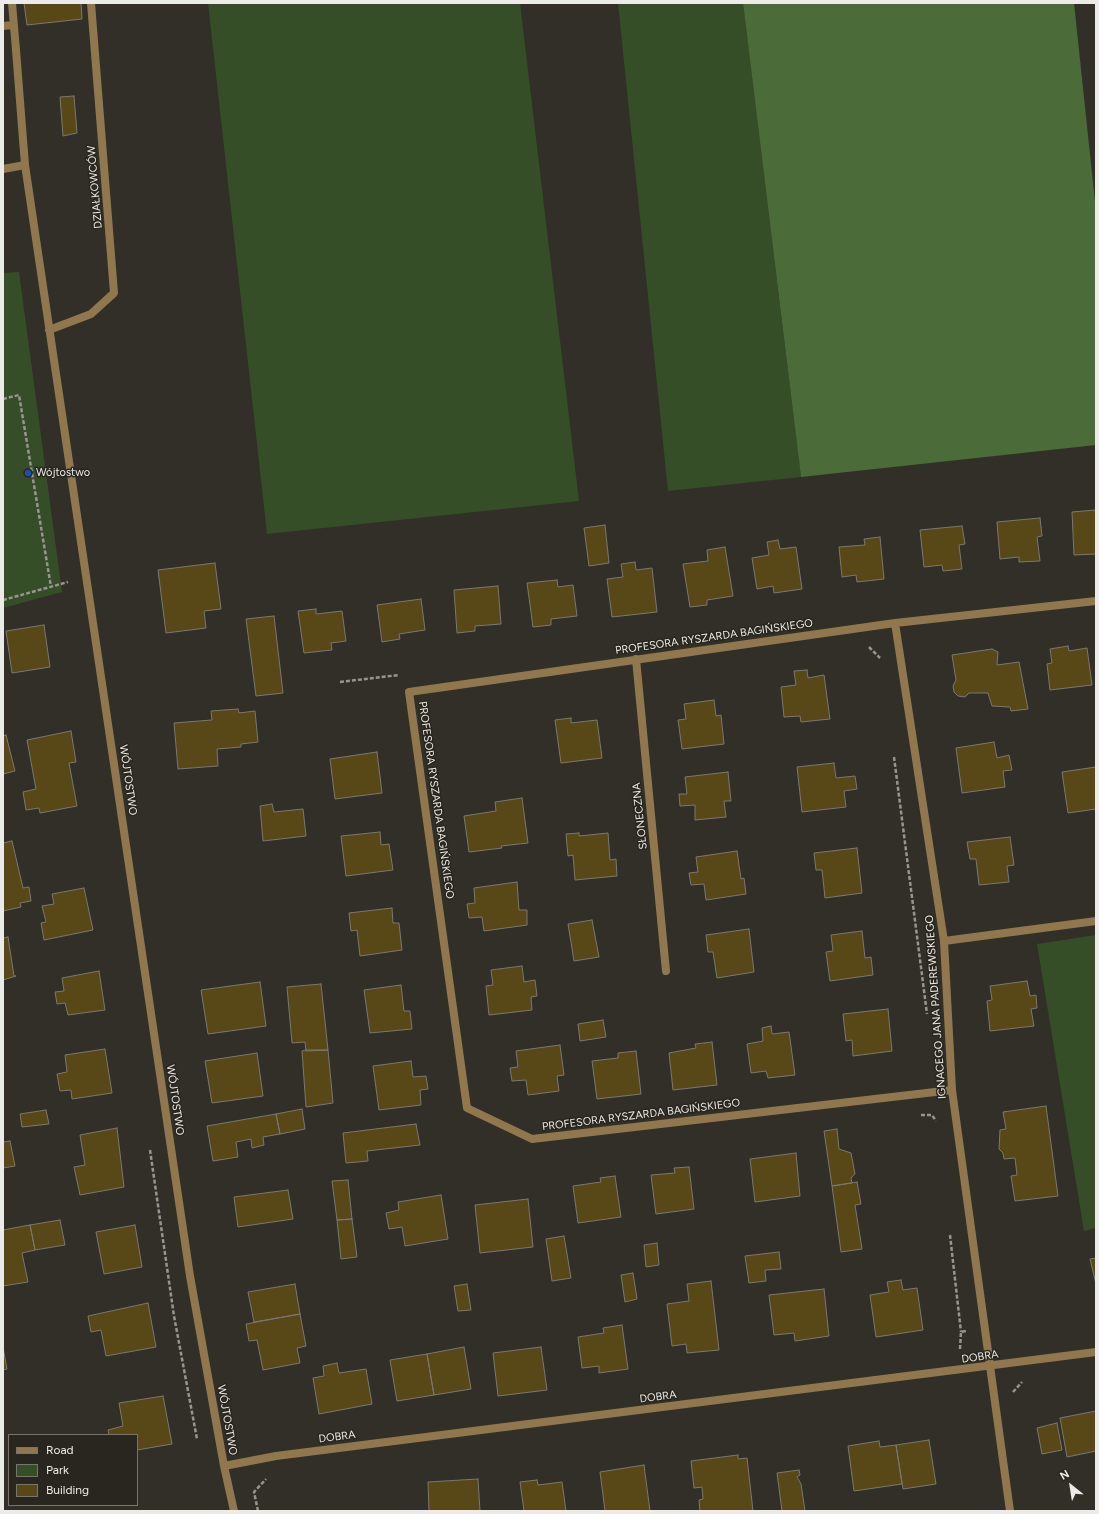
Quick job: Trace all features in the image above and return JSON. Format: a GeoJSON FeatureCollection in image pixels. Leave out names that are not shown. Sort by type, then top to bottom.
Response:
{"type":"FeatureCollection","features":[{"type":"Feature","properties":{"kind":"street","name":"WÓJTOSTWO"},"geometry":{"type":"LineString","coordinates":[[12,3],[25,165],[49,330],[190,1276],[224,1466],[234,1511]]}},
{"type":"Feature","properties":{"kind":"street","name":"DZIAŁKOWCÓW"},"geometry":{"type":"LineString","coordinates":[[49,330],[91,314],[114,293],[91,3]]}},
{"type":"Feature","properties":{"kind":"street"},"geometry":{"type":"LineString","coordinates":[[3,26],[13,25]]}},
{"type":"Feature","properties":{"kind":"street"},"geometry":{"type":"LineString","coordinates":[[3,169],[25,165]]}},
{"type":"Feature","properties":{"kind":"street","name":"PROFESORA RYSZARDA BAGIŃSKIEGO"},"geometry":{"type":"LineString","coordinates":[[952,1090],[532,1139],[468,1108],[409,692],[895,623],[1096,600]]}},
{"type":"Feature","properties":{"kind":"street","name":"IGNACEGO JANA PADEREWSKIEGO"},"geometry":{"type":"LineString","coordinates":[[895,623],[944,940],[952,1090],[1010,1511]]}},
{"type":"Feature","properties":{"kind":"street","name":"SŁONECZNA"},"geometry":{"type":"LineString","coordinates":[[636,659],[666,971]]}},
{"type":"Feature","properties":{"kind":"street"},"geometry":{"type":"LineString","coordinates":[[944,940],[1096,921]]}},
{"type":"Feature","properties":{"kind":"street","name":"DOBRA"},"geometry":{"type":"LineString","coordinates":[[224,1466],[276,1456],[1096,1352]]}},
{"type":"Feature","properties":{"kind":"path"},"geometry":{"type":"LineString","coordinates":[[3,399],[19,395],[51,586]]}},
{"type":"Feature","properties":{"kind":"path"},"geometry":{"type":"LineString","coordinates":[[3,600],[69,581],[86,571]]}},
{"type":"Feature","properties":{"kind":"path"},"geometry":{"type":"LineString","coordinates":[[868,646],[884,662]]}},
{"type":"Feature","properties":{"kind":"path"},"geometry":{"type":"LineString","coordinates":[[894,754],[914,926],[927,1020]]}},
{"type":"Feature","properties":{"kind":"path"},"geometry":{"type":"LineString","coordinates":[[916,1115],[932,1114],[938,1126]]}},
{"type":"Feature","properties":{"kind":"path"},"geometry":{"type":"LineString","coordinates":[[950,1229],[961,1332]]}},
{"type":"Feature","properties":{"kind":"path"},"geometry":{"type":"LineString","coordinates":[[258,1511],[254,1492],[268,1476]]}},
{"type":"Feature","properties":{"kind":"green space"},"geometry":{"type":"Polygon","coordinates":[[[208,3],[520,3],[579,501],[267,534],[208,3]]]}},
{"type":"Feature","properties":{"kind":"green space"},"geometry":{"type":"Polygon","coordinates":[[[618,3],[743,3],[801,477],[668,491],[618,3]]]}},
{"type":"Feature","properties":{"kind":"green space"},"geometry":{"type":"Polygon","coordinates":[[[743,3],[1074,3],[1096,211],[1096,445],[801,477],[743,3]]]}},
{"type":"Feature","properties":{"kind":"green space"},"geometry":{"type":"Polygon","coordinates":[[[19,272],[62,592],[3,608],[3,273],[19,272]]]}},
{"type":"Feature","properties":{"kind":"green space"},"geometry":{"type":"Polygon","coordinates":[[[1096,935],[1096,1228],[1084,1231],[1037,944],[1096,935]]]}},
{"type":"Feature","properties":{"kind":"building"},"geometry":{"type":"Polygon","coordinates":[[[24,3],[81,3],[82,19],[27,25],[24,3]]]}},
{"type":"Feature","properties":{"kind":"building"},"geometry":{"type":"Polygon","coordinates":[[[74,96],[77,133],[63,136],[60,97],[74,96]]]}},
{"type":"Feature","properties":{"kind":"building"},"geometry":{"type":"Polygon","coordinates":[[[1096,510],[1096,554],[1074,555],[1072,512],[1096,510]]]}},
{"type":"Feature","properties":{"kind":"building"},"geometry":{"type":"Polygon","coordinates":[[[1040,518],[1042,536],[1037,537],[1040,561],[1019,562],[1019,557],[1000,559],[997,522],[1040,518]]]}},
{"type":"Feature","properties":{"kind":"building"},"geometry":{"type":"Polygon","coordinates":[[[605,525],[609,563],[589,566],[584,528],[605,525]]]}},
{"type":"Feature","properties":{"kind":"building"},"geometry":{"type":"Polygon","coordinates":[[[962,526],[965,544],[959,545],[962,569],[943,571],[942,565],[924,567],[920,530],[962,526]]]}},
{"type":"Feature","properties":{"kind":"building"},"geometry":{"type":"Polygon","coordinates":[[[880,537],[884,579],[857,582],[856,575],[842,577],[839,547],[865,545],[864,539],[880,537]]]}},
{"type":"Feature","properties":{"kind":"building"},"geometry":{"type":"Polygon","coordinates":[[[778,540],[780,549],[796,547],[802,589],[774,593],[773,586],[757,589],[752,558],[769,555],[767,542],[778,540]]]}},
{"type":"Feature","properties":{"kind":"building"},"geometry":{"type":"Polygon","coordinates":[[[725,547],[733,596],[707,600],[707,605],[690,607],[683,564],[708,561],[707,550],[725,547]]]}},
{"type":"Feature","properties":{"kind":"building"},"geometry":{"type":"Polygon","coordinates":[[[635,562],[636,570],[652,568],[657,612],[612,617],[607,579],[623,577],[621,564],[635,562]]]}},
{"type":"Feature","properties":{"kind":"building"},"geometry":{"type":"Polygon","coordinates":[[[215,563],[221,609],[204,611],[206,628],[166,633],[158,570],[215,563]]]}},
{"type":"Feature","properties":{"kind":"building"},"geometry":{"type":"Polygon","coordinates":[[[557,580],[558,587],[573,585],[577,616],[551,619],[551,625],[533,627],[527,583],[557,580]]]}},
{"type":"Feature","properties":{"kind":"building"},"geometry":{"type":"Polygon","coordinates":[[[498,586],[501,624],[475,626],[475,631],[457,633],[454,590],[498,586]]]}},
{"type":"Feature","properties":{"kind":"building"},"geometry":{"type":"Polygon","coordinates":[[[421,599],[425,630],[399,634],[400,639],[382,642],[377,605],[421,599]]]}},
{"type":"Feature","properties":{"kind":"building"},"geometry":{"type":"Polygon","coordinates":[[[316,609],[316,614],[342,611],[346,641],[331,643],[332,650],[304,653],[298,611],[316,609]]]}},
{"type":"Feature","properties":{"kind":"building"},"geometry":{"type":"Polygon","coordinates":[[[274,616],[283,693],[256,696],[246,619],[274,616]]]}},
{"type":"Feature","properties":{"kind":"building"},"geometry":{"type":"Polygon","coordinates":[[[44,625],[50,667],[12,673],[6,631],[44,625]]]}},
{"type":"Feature","properties":{"kind":"building"},"geometry":{"type":"Polygon","coordinates":[[[1068,646],[1069,651],[1087,648],[1092,685],[1050,690],[1047,664],[1052,663],[1050,649],[1068,646]]]}},
{"type":"Feature","properties":{"kind":"building"},"geometry":{"type":"Polygon","coordinates":[[[992,649],[998,652],[997,665],[1019,662],[1028,709],[1011,711],[1010,707],[992,706],[988,693],[969,693],[965,697],[958,696],[954,692],[953,686],[956,680],[952,655],[992,649]]]}},
{"type":"Feature","properties":{"kind":"building"},"geometry":{"type":"Polygon","coordinates":[[[807,670],[808,678],[824,675],[830,719],[801,722],[800,716],[784,717],[781,687],[796,685],[794,671],[807,670]]]}},
{"type":"Feature","properties":{"kind":"building"},"geometry":{"type":"Polygon","coordinates":[[[714,700],[716,716],[721,715],[724,744],[682,749],[678,720],[686,719],[684,704],[714,700]]]}},
{"type":"Feature","properties":{"kind":"building"},"geometry":{"type":"Polygon","coordinates":[[[238,709],[239,713],[255,711],[258,742],[241,744],[241,747],[217,749],[218,766],[178,769],[174,723],[212,720],[211,711],[238,709]]]}},
{"type":"Feature","properties":{"kind":"building"},"geometry":{"type":"Polygon","coordinates":[[[571,718],[571,723],[597,720],[602,758],[561,763],[555,720],[571,718]]]}},
{"type":"Feature","properties":{"kind":"building"},"geometry":{"type":"Polygon","coordinates":[[[71,731],[76,762],[69,763],[77,806],[40,813],[39,808],[26,810],[23,792],[36,789],[27,740],[71,731]]]}},
{"type":"Feature","properties":{"kind":"building"},"geometry":{"type":"Polygon","coordinates":[[[6,735],[15,771],[3,774],[3,736],[6,735]]]}},
{"type":"Feature","properties":{"kind":"building"},"geometry":{"type":"Polygon","coordinates":[[[994,742],[997,758],[1009,755],[1012,770],[1003,771],[1005,787],[962,793],[956,748],[994,742]]]}},
{"type":"Feature","properties":{"kind":"building"},"geometry":{"type":"Polygon","coordinates":[[[377,752],[382,793],[335,799],[330,759],[377,752]]]}},
{"type":"Feature","properties":{"kind":"building"},"geometry":{"type":"Polygon","coordinates":[[[834,763],[836,778],[855,776],[857,789],[844,791],[846,807],[802,812],[797,767],[834,763]]]}},
{"type":"Feature","properties":{"kind":"building"},"geometry":{"type":"Polygon","coordinates":[[[1096,767],[1096,809],[1068,813],[1062,772],[1096,767]]]}},
{"type":"Feature","properties":{"kind":"building"},"geometry":{"type":"Polygon","coordinates":[[[728,772],[731,801],[724,801],[726,817],[695,820],[695,805],[680,806],[679,794],[687,794],[685,777],[728,772]]]}},
{"type":"Feature","properties":{"kind":"building"},"geometry":{"type":"Polygon","coordinates":[[[522,798],[528,843],[469,852],[464,816],[496,811],[495,802],[522,798]]]}},
{"type":"Feature","properties":{"kind":"building"},"geometry":{"type":"Polygon","coordinates":[[[272,804],[274,812],[303,809],[306,836],[263,841],[260,806],[272,804]]]}},
{"type":"Feature","properties":{"kind":"building"},"geometry":{"type":"Polygon","coordinates":[[[380,832],[381,845],[389,844],[393,870],[346,876],[341,836],[380,832]]]}},
{"type":"Feature","properties":{"kind":"building"},"geometry":{"type":"Polygon","coordinates":[[[579,833],[579,836],[608,833],[610,860],[616,859],[617,876],[575,880],[573,855],[568,856],[566,834],[579,833]]]}},
{"type":"Feature","properties":{"kind":"building"},"geometry":{"type":"Polygon","coordinates":[[[1010,837],[1014,865],[1007,866],[1009,882],[979,885],[976,859],[970,859],[967,842],[1010,837]]]}},
{"type":"Feature","properties":{"kind":"building"},"geometry":{"type":"Polygon","coordinates":[[[12,841],[23,888],[29,887],[31,901],[20,903],[21,907],[3,911],[3,843],[12,841]]]}},
{"type":"Feature","properties":{"kind":"building"},"geometry":{"type":"Polygon","coordinates":[[[857,848],[862,893],[825,898],[822,870],[816,870],[814,853],[857,848]]]}},
{"type":"Feature","properties":{"kind":"building"},"geometry":{"type":"Polygon","coordinates":[[[737,851],[741,879],[744,878],[746,894],[706,900],[704,884],[691,885],[689,873],[698,872],[696,857],[737,851]]]}},
{"type":"Feature","properties":{"kind":"building"},"geometry":{"type":"Polygon","coordinates":[[[517,882],[519,910],[527,910],[527,925],[484,931],[482,917],[469,918],[467,904],[475,903],[474,888],[517,882]]]}},
{"type":"Feature","properties":{"kind":"building"},"geometry":{"type":"Polygon","coordinates":[[[84,888],[93,930],[44,940],[41,923],[46,922],[42,906],[54,904],[52,894],[84,888]]]}},
{"type":"Feature","properties":{"kind":"building"},"geometry":{"type":"Polygon","coordinates":[[[392,908],[393,923],[399,923],[402,950],[360,956],[357,930],[351,931],[349,913],[392,908]]]}},
{"type":"Feature","properties":{"kind":"building"},"geometry":{"type":"Polygon","coordinates":[[[592,920],[599,957],[574,961],[568,924],[592,920]]]}},
{"type":"Feature","properties":{"kind":"building"},"geometry":{"type":"Polygon","coordinates":[[[749,929],[754,972],[717,978],[713,952],[708,952],[706,935],[749,929]]]}},
{"type":"Feature","properties":{"kind":"building"},"geometry":{"type":"Polygon","coordinates":[[[862,931],[865,958],[871,957],[873,975],[830,981],[826,952],[833,951],[831,935],[862,931]]]}},
{"type":"Feature","properties":{"kind":"building"},"geometry":{"type":"Polygon","coordinates":[[[8,937],[14,976],[16,976],[3,980],[3,938],[8,937]]]}},
{"type":"Feature","properties":{"kind":"building"},"geometry":{"type":"Polygon","coordinates":[[[522,966],[524,982],[535,980],[537,996],[531,997],[532,1010],[489,1015],[486,986],[493,985],[491,970],[522,966]]]}},
{"type":"Feature","properties":{"kind":"building"},"geometry":{"type":"Polygon","coordinates":[[[99,971],[105,1010],[68,1015],[65,1003],[57,1004],[55,992],[64,991],[62,978],[99,971]]]}},
{"type":"Feature","properties":{"kind":"building"},"geometry":{"type":"Polygon","coordinates":[[[1027,981],[1030,996],[1036,995],[1037,1008],[1031,1009],[1034,1026],[990,1031],[987,1001],[992,1000],[990,986],[1027,981]]]}},
{"type":"Feature","properties":{"kind":"building"},"geometry":{"type":"Polygon","coordinates":[[[260,982],[266,1026],[208,1034],[201,990],[260,982]]]}},
{"type":"Feature","properties":{"kind":"building"},"geometry":{"type":"Polygon","coordinates":[[[321,984],[328,1050],[306,1051],[305,1042],[292,1043],[287,987],[321,984]]]}},
{"type":"Feature","properties":{"kind":"building"},"geometry":{"type":"Polygon","coordinates":[[[401,985],[404,1011],[410,1011],[412,1029],[370,1033],[364,990],[401,985]]]}},
{"type":"Feature","properties":{"kind":"building"},"geometry":{"type":"Polygon","coordinates":[[[888,1009],[892,1051],[853,1056],[852,1040],[846,1041],[843,1014],[888,1009]]]}},
{"type":"Feature","properties":{"kind":"building"},"geometry":{"type":"Polygon","coordinates":[[[603,1020],[606,1037],[580,1041],[578,1024],[603,1020]]]}},
{"type":"Feature","properties":{"kind":"building"},"geometry":{"type":"Polygon","coordinates":[[[771,1026],[772,1034],[789,1032],[795,1075],[768,1078],[766,1071],[751,1073],[747,1044],[763,1041],[762,1028],[771,1026]]]}},
{"type":"Feature","properties":{"kind":"building"},"geometry":{"type":"Polygon","coordinates":[[[712,1042],[717,1085],[673,1090],[669,1053],[696,1048],[695,1044],[712,1042]]]}},
{"type":"Feature","properties":{"kind":"building"},"geometry":{"type":"Polygon","coordinates":[[[560,1045],[564,1075],[557,1076],[559,1091],[528,1095],[526,1080],[512,1081],[510,1068],[518,1067],[516,1051],[560,1045]]]}},
{"type":"Feature","properties":{"kind":"building"},"geometry":{"type":"Polygon","coordinates":[[[105,1049],[112,1093],[72,1099],[71,1090],[60,1091],[57,1074],[67,1072],[65,1055],[105,1049]]]}},
{"type":"Feature","properties":{"kind":"building"},"geometry":{"type":"Polygon","coordinates":[[[328,1050],[333,1103],[306,1107],[302,1051],[328,1050]]]}},
{"type":"Feature","properties":{"kind":"building"},"geometry":{"type":"Polygon","coordinates":[[[636,1051],[641,1094],[597,1099],[592,1061],[618,1058],[618,1053],[636,1051]]]}},
{"type":"Feature","properties":{"kind":"building"},"geometry":{"type":"Polygon","coordinates":[[[257,1053],[263,1096],[212,1103],[205,1061],[257,1053]]]}},
{"type":"Feature","properties":{"kind":"building"},"geometry":{"type":"Polygon","coordinates":[[[411,1061],[413,1077],[426,1076],[428,1089],[420,1090],[421,1105],[379,1110],[373,1066],[411,1061]]]}},
{"type":"Feature","properties":{"kind":"building"},"geometry":{"type":"Polygon","coordinates":[[[1046,1106],[1058,1196],[1015,1201],[1011,1176],[1017,1175],[1015,1158],[1004,1159],[1003,1153],[999,1149],[1000,1130],[1006,1129],[1003,1112],[1046,1106]]]}},
{"type":"Feature","properties":{"kind":"building"},"geometry":{"type":"Polygon","coordinates":[[[302,1109],[305,1129],[280,1134],[276,1114],[302,1109]]]}},
{"type":"Feature","properties":{"kind":"building"},"geometry":{"type":"Polygon","coordinates":[[[46,1110],[49,1124],[22,1127],[20,1114],[46,1110]]]}},
{"type":"Feature","properties":{"kind":"building"},"geometry":{"type":"Polygon","coordinates":[[[276,1114],[280,1134],[263,1137],[264,1145],[252,1148],[251,1139],[236,1142],[238,1157],[213,1161],[207,1126],[276,1114]]]}},
{"type":"Feature","properties":{"kind":"building"},"geometry":{"type":"Polygon","coordinates":[[[416,1124],[420,1145],[367,1151],[368,1161],[346,1163],[343,1133],[416,1124]]]}},
{"type":"Feature","properties":{"kind":"building"},"geometry":{"type":"Polygon","coordinates":[[[117,1128],[124,1187],[80,1195],[74,1167],[85,1165],[80,1135],[117,1128]]]}},
{"type":"Feature","properties":{"kind":"building"},"geometry":{"type":"Polygon","coordinates":[[[837,1129],[839,1149],[851,1153],[855,1174],[851,1178],[852,1183],[832,1186],[824,1131],[837,1129]]]}},
{"type":"Feature","properties":{"kind":"building"},"geometry":{"type":"Polygon","coordinates":[[[10,1141],[15,1166],[3,1168],[3,1142],[10,1141]]]}},
{"type":"Feature","properties":{"kind":"building"},"geometry":{"type":"Polygon","coordinates":[[[796,1153],[800,1196],[755,1202],[750,1159],[796,1153]]]}},
{"type":"Feature","properties":{"kind":"building"},"geometry":{"type":"Polygon","coordinates":[[[689,1167],[694,1209],[656,1214],[651,1175],[675,1173],[674,1168],[689,1167]]]}},
{"type":"Feature","properties":{"kind":"building"},"geometry":{"type":"Polygon","coordinates":[[[615,1176],[621,1217],[578,1223],[573,1186],[601,1182],[600,1178],[615,1176]]]}},
{"type":"Feature","properties":{"kind":"building"},"geometry":{"type":"Polygon","coordinates":[[[348,1180],[352,1219],[337,1220],[332,1181],[348,1180]]]}},
{"type":"Feature","properties":{"kind":"building"},"geometry":{"type":"Polygon","coordinates":[[[857,1182],[861,1204],[855,1205],[862,1249],[841,1252],[832,1186],[857,1182]]]}},
{"type":"Feature","properties":{"kind":"building"},"geometry":{"type":"Polygon","coordinates":[[[288,1190],[293,1219],[238,1227],[234,1197],[288,1190]]]}},
{"type":"Feature","properties":{"kind":"building"},"geometry":{"type":"Polygon","coordinates":[[[441,1195],[448,1239],[405,1246],[402,1227],[389,1229],[386,1213],[399,1210],[398,1202],[441,1195]]]}},
{"type":"Feature","properties":{"kind":"building"},"geometry":{"type":"Polygon","coordinates":[[[528,1199],[533,1247],[480,1253],[475,1205],[528,1199]]]}},
{"type":"Feature","properties":{"kind":"building"},"geometry":{"type":"Polygon","coordinates":[[[352,1219],[357,1257],[341,1259],[337,1220],[352,1219]]]}},
{"type":"Feature","properties":{"kind":"building"},"geometry":{"type":"Polygon","coordinates":[[[60,1220],[65,1245],[35,1250],[30,1225],[60,1220]]]}},
{"type":"Feature","properties":{"kind":"building"},"geometry":{"type":"Polygon","coordinates":[[[30,1225],[35,1250],[22,1253],[28,1282],[3,1286],[3,1230],[30,1225]]]}},
{"type":"Feature","properties":{"kind":"building"},"geometry":{"type":"Polygon","coordinates":[[[135,1225],[142,1267],[104,1274],[96,1232],[135,1225]]]}},
{"type":"Feature","properties":{"kind":"building"},"geometry":{"type":"Polygon","coordinates":[[[564,1236],[571,1278],[552,1281],[546,1239],[564,1236]]]}},
{"type":"Feature","properties":{"kind":"building"},"geometry":{"type":"Polygon","coordinates":[[[657,1243],[659,1265],[646,1267],[644,1245],[657,1243]]]}},
{"type":"Feature","properties":{"kind":"building"},"geometry":{"type":"Polygon","coordinates":[[[779,1252],[781,1269],[765,1270],[766,1281],[749,1283],[745,1256],[779,1252]]]}},
{"type":"Feature","properties":{"kind":"building"},"geometry":{"type":"Polygon","coordinates":[[[1096,1258],[1096,1284],[1090,1259],[1096,1258]]]}},
{"type":"Feature","properties":{"kind":"building"},"geometry":{"type":"Polygon","coordinates":[[[633,1273],[637,1299],[625,1302],[621,1275],[633,1273]]]}},
{"type":"Feature","properties":{"kind":"building"},"geometry":{"type":"Polygon","coordinates":[[[901,1280],[903,1290],[917,1288],[923,1330],[876,1337],[870,1295],[889,1292],[887,1282],[901,1280]]]}},
{"type":"Feature","properties":{"kind":"building"},"geometry":{"type":"Polygon","coordinates":[[[711,1281],[719,1350],[687,1353],[686,1344],[672,1346],[667,1304],[689,1301],[687,1284],[711,1281]]]}},
{"type":"Feature","properties":{"kind":"building"},"geometry":{"type":"Polygon","coordinates":[[[295,1284],[300,1314],[254,1322],[248,1292],[295,1284]]]}},
{"type":"Feature","properties":{"kind":"building"},"geometry":{"type":"Polygon","coordinates":[[[467,1284],[471,1310],[458,1311],[454,1286],[467,1284]]]}},
{"type":"Feature","properties":{"kind":"building"},"geometry":{"type":"Polygon","coordinates":[[[824,1289],[829,1336],[795,1341],[794,1333],[774,1335],[769,1295],[824,1289]]]}},
{"type":"Feature","properties":{"kind":"building"},"geometry":{"type":"Polygon","coordinates":[[[148,1303],[156,1347],[106,1356],[101,1330],[91,1332],[88,1316],[148,1303]]]}},
{"type":"Feature","properties":{"kind":"building"},"geometry":{"type":"Polygon","coordinates":[[[300,1314],[306,1346],[297,1348],[300,1363],[263,1370],[257,1340],[249,1341],[246,1324],[300,1314]]]}},
{"type":"Feature","properties":{"kind":"building"},"geometry":{"type":"Polygon","coordinates":[[[622,1325],[628,1369],[599,1373],[599,1366],[582,1368],[578,1337],[604,1333],[603,1328],[622,1325]]]}},
{"type":"Feature","properties":{"kind":"building"},"geometry":{"type":"Polygon","coordinates":[[[3,1347],[7,1369],[3,1370],[3,1347]]]}},
{"type":"Feature","properties":{"kind":"building"},"geometry":{"type":"Polygon","coordinates":[[[464,1347],[471,1389],[434,1395],[427,1354],[464,1347]]]}},
{"type":"Feature","properties":{"kind":"building"},"geometry":{"type":"Polygon","coordinates":[[[541,1347],[547,1390],[498,1396],[493,1353],[541,1347]]]}},
{"type":"Feature","properties":{"kind":"building"},"geometry":{"type":"Polygon","coordinates":[[[427,1354],[434,1395],[397,1401],[390,1360],[427,1354]]]}},
{"type":"Feature","properties":{"kind":"building"},"geometry":{"type":"Polygon","coordinates":[[[337,1363],[339,1373],[366,1369],[372,1404],[319,1414],[313,1378],[324,1376],[323,1366],[337,1363]]]}},
{"type":"Feature","properties":{"kind":"building"},"geometry":{"type":"Polygon","coordinates":[[[163,1396],[172,1444],[138,1450],[138,1434],[109,1434],[108,1430],[123,1426],[119,1403],[163,1396]]]}},
{"type":"Feature","properties":{"kind":"building"},"geometry":{"type":"Polygon","coordinates":[[[1096,1411],[1096,1451],[1067,1457],[1060,1418],[1096,1411]]]}},
{"type":"Feature","properties":{"kind":"building"},"geometry":{"type":"Polygon","coordinates":[[[1057,1423],[1062,1450],[1042,1454],[1037,1428],[1057,1423]]]}},
{"type":"Feature","properties":{"kind":"building"},"geometry":{"type":"Polygon","coordinates":[[[929,1440],[936,1484],[903,1489],[896,1445],[929,1440]]]}},
{"type":"Feature","properties":{"kind":"building"},"geometry":{"type":"Polygon","coordinates":[[[879,1441],[880,1447],[896,1445],[902,1484],[854,1491],[848,1446],[879,1441]]]}},
{"type":"Feature","properties":{"kind":"building"},"geometry":{"type":"Polygon","coordinates":[[[738,1455],[738,1459],[747,1458],[753,1511],[700,1511],[699,1500],[703,1499],[702,1487],[694,1488],[691,1461],[738,1455]]]}},
{"type":"Feature","properties":{"kind":"building"},"geometry":{"type":"Polygon","coordinates":[[[644,1465],[650,1511],[605,1511],[600,1472],[644,1465]]]}},
{"type":"Feature","properties":{"kind":"building"},"geometry":{"type":"Polygon","coordinates":[[[799,1470],[800,1475],[797,1477],[801,1484],[805,1511],[782,1511],[777,1473],[799,1470]]]}},
{"type":"Feature","properties":{"kind":"building"},"geometry":{"type":"Polygon","coordinates":[[[478,1479],[480,1511],[429,1511],[428,1482],[478,1479]]]}},
{"type":"Feature","properties":{"kind":"building"},"geometry":{"type":"Polygon","coordinates":[[[537,1480],[538,1485],[562,1482],[566,1511],[524,1511],[520,1482],[537,1480]]]}},
{"type":"Feature","properties":{"kind":"place","name":"Wójtostwo"},"geometry":{"type":"Point","coordinates":[28,473]}}]}
